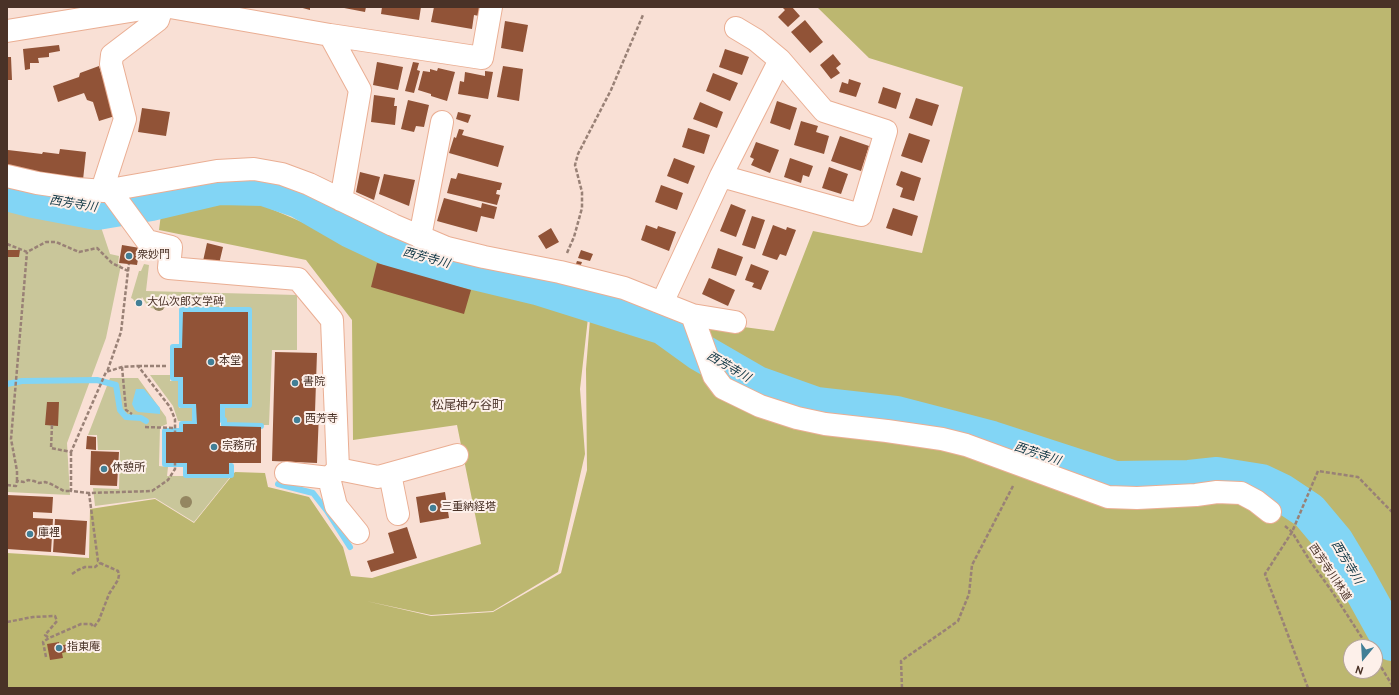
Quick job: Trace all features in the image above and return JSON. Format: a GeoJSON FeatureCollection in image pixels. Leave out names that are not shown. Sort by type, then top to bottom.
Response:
{"type":"FeatureCollection","features":[{"type":"Feature","properties":{"kind":"street"},"geometry":{"type":"LineString","coordinates":[[7,31],[42,27],[155,7]]}},
{"type":"Feature","properties":{"kind":"street"},"geometry":{"type":"LineString","coordinates":[[106,190],[125,119],[111,64],[112,55],[158,20],[162,7]]}},
{"type":"Feature","properties":{"kind":"street"},"geometry":{"type":"LineString","coordinates":[[170,7],[330,35],[482,58],[492,7]]}},
{"type":"Feature","properties":{"kind":"street"},"geometry":{"type":"LineString","coordinates":[[721,176],[861,215],[886,131],[824,111],[780,60],[756,40],[736,28]]}},
{"type":"Feature","properties":{"kind":"street"},"geometry":{"type":"LineString","coordinates":[[330,35],[360,90],[341,200]]}},
{"type":"Feature","properties":{"kind":"street"},"geometry":{"type":"LineString","coordinates":[[662,303],[721,176],[780,60]]}},
{"type":"Feature","properties":{"kind":"street"},"geometry":{"type":"LineString","coordinates":[[420,237],[442,122]]}},
{"type":"Feature","properties":{"kind":"street"},"geometry":{"type":"LineString","coordinates":[[7,176],[36,183],[78,189],[106,190],[217,171],[254,169],[282,174],[309,184],[420,237],[448,248],[484,257],[560,272],[624,288],[692,315],[734,322]]}},
{"type":"Feature","properties":{"kind":"street"},"geometry":{"type":"LineString","coordinates":[[106,190],[132,219],[147,241],[171,247],[169,268],[298,278],[332,320],[334,474],[336,506],[358,533]]}},
{"type":"Feature","properties":{"kind":"street"},"geometry":{"type":"LineString","coordinates":[[692,315],[714,376],[723,388],[760,406],[797,418],[825,424],[942,439],[966,445],[1108,497],[1137,498],[1217,492],[1241,493],[1256,501],[1270,512]]}},
{"type":"Feature","properties":{"kind":"street"},"geometry":{"type":"LineString","coordinates":[[286,473],[378,477],[457,455]]}},
{"type":"Feature","properties":{"kind":"street"},"geometry":{"type":"LineString","coordinates":[[390,474],[398,514]]}},
{"type":"Feature","properties":{"kind":"path"},"geometry":{"type":"LineString","coordinates":[[560,272],[574,237],[582,208],[582,192],[575,165],[578,154],[611,90],[643,15]]}},
{"type":"Feature","properties":{"kind":"path"},"geometry":{"type":"LineString","coordinates":[[7,244],[27,252],[46,242],[56,242],[78,252],[97,248],[112,263],[128,271]]}},
{"type":"Feature","properties":{"kind":"path"},"geometry":{"type":"LineString","coordinates":[[7,485],[16,486],[17,481],[17,471],[11,439],[27,252]]}},
{"type":"Feature","properties":{"kind":"path"},"geometry":{"type":"LineString","coordinates":[[71,491],[71,452],[106,372],[121,332],[128,264]]}},
{"type":"Feature","properties":{"kind":"path"},"geometry":{"type":"LineString","coordinates":[[138,366],[170,407],[175,420],[175,430],[145,427]]}},
{"type":"Feature","properties":{"kind":"path"},"geometry":{"type":"LineString","coordinates":[[106,372],[122,367],[168,366]]}},
{"type":"Feature","properties":{"kind":"path"},"geometry":{"type":"LineString","coordinates":[[122,367],[126,410],[132,414]]}},
{"type":"Feature","properties":{"kind":"path"},"geometry":{"type":"LineString","coordinates":[[52,425],[51,448],[71,452]]}},
{"type":"Feature","properties":{"kind":"path"},"geometry":{"type":"LineString","coordinates":[[17,481],[34,481],[39,483],[45,482],[64,491],[89,493],[152,490],[168,480],[175,469],[175,464]]}},
{"type":"Feature","properties":{"kind":"path"},"geometry":{"type":"LineString","coordinates":[[902,688],[901,661],[958,621],[969,594],[972,566],[1023,466]]}},
{"type":"Feature","properties":{"kind":"path"},"geometry":{"type":"LineString","coordinates":[[1308,688],[1264,574],[1292,532],[1318,471],[1358,477],[1392,512]]}},
{"type":"Feature","properties":{"kind":"path"},"geometry":{"type":"LineString","coordinates":[[46,657],[43,642],[49,638],[81,624],[91,624],[94,627],[99,620],[120,575],[118,571],[98,561],[89,493]]}},
{"type":"Feature","properties":{"kind":"path","name":"西芳寺川林道"},"geometry":{"type":"LineString","coordinates":[[1270,512],[1292,532],[1310,561],[1332,590],[1363,639]]}},
{"type":"Feature","properties":{"kind":"path"},"geometry":{"type":"LineString","coordinates":[[72,574],[85,567],[95,567],[100,563]]}},
{"type":"Feature","properties":{"kind":"path"},"geometry":{"type":"LineString","coordinates":[[7,622],[33,617],[55,616],[57,621],[45,635],[49,638]]}},
{"type":"Feature","properties":{"kind":"path"},"geometry":{"type":"LineString","coordinates":[[1383,669],[1392,686]]}},
{"type":"Feature","properties":{"kind":"shaded area"},"geometry":{"type":"Polygon","coordinates":[[[817,7],[1392,7],[1392,688],[7,688],[7,553],[89,558],[90,509],[155,499],[194,523],[235,472],[265,473],[268,487],[309,497],[343,547],[351,576],[372,578],[481,544],[457,425],[353,440],[352,320],[306,260],[159,230],[161,214],[210,205],[262,205],[400,264],[462,280],[589,309],[580,389],[585,454],[558,572],[493,611],[431,615],[366,601],[431,616],[493,612],[561,573],[587,470],[586,369],[591,307],[774,331],[813,231],[922,253],[963,87],[869,58],[817,7]]]}},
{"type":"Feature","properties":{"kind":"shaded area"},"geometry":{"type":"Polygon","coordinates":[[[7,205],[100,224],[110,254],[119,256],[118,264],[121,265],[106,338],[67,443],[70,495],[7,492],[7,205]]]}},
{"type":"Feature","properties":{"kind":"shaded area"},"geometry":{"type":"Polygon","coordinates":[[[144,264],[149,265],[146,291],[297,295],[297,350],[272,350],[269,425],[223,425],[223,406],[250,406],[251,308],[180,308],[169,302],[165,307],[159,310],[151,308],[147,305],[142,297],[139,305],[136,304],[131,298],[139,271],[141,271],[144,264]]]}},
{"type":"Feature","properties":{"kind":"shaded area"},"geometry":{"type":"Polygon","coordinates":[[[150,375],[170,375],[170,381],[178,381],[179,408],[193,408],[192,421],[178,421],[173,406],[150,375]]]}},
{"type":"Feature","properties":{"kind":"shaded area"},"geometry":{"type":"Polygon","coordinates":[[[110,378],[138,378],[166,417],[167,424],[160,427],[159,466],[168,467],[167,476],[231,476],[194,522],[155,498],[95,506],[93,488],[119,489],[120,450],[98,450],[97,435],[88,435],[110,378]]]}},
{"type":"Feature","properties":{"kind":"water"},"geometry":{"type":"Polygon","coordinates":[[[136,389],[144,389],[160,408],[160,414],[138,412],[135,410],[132,404],[136,389]]]}},
{"type":"Feature","properties":{"kind":"building"},"geometry":{"type":"Polygon","coordinates":[[[299,7],[310,7],[310,10],[299,7]]]}},
{"type":"Feature","properties":{"kind":"building"},"geometry":{"type":"Polygon","coordinates":[[[339,7],[366,7],[365,12],[339,7]]]}},
{"type":"Feature","properties":{"kind":"building"},"geometry":{"type":"Polygon","coordinates":[[[382,7],[421,7],[419,20],[381,14],[382,7]]]}},
{"type":"Feature","properties":{"kind":"building"},"geometry":{"type":"Polygon","coordinates":[[[434,7],[481,8],[479,16],[474,15],[472,29],[431,22],[434,7]]]}},
{"type":"Feature","properties":{"kind":"building"},"geometry":{"type":"Polygon","coordinates":[[[782,7],[792,7],[800,16],[788,27],[778,17],[785,10],[782,7]]]}},
{"type":"Feature","properties":{"kind":"building"},"geometry":{"type":"Polygon","coordinates":[[[805,20],[823,42],[810,53],[791,32],[805,20]]]}},
{"type":"Feature","properties":{"kind":"building"},"geometry":{"type":"Polygon","coordinates":[[[505,21],[528,25],[523,52],[501,48],[505,21]]]}},
{"type":"Feature","properties":{"kind":"building"},"geometry":{"type":"Polygon","coordinates":[[[59,45],[60,51],[49,53],[49,57],[38,58],[39,63],[30,63],[30,69],[25,70],[23,49],[59,45]]]}},
{"type":"Feature","properties":{"kind":"building"},"geometry":{"type":"Polygon","coordinates":[[[725,49],[749,57],[742,75],[719,67],[725,49]]]}},
{"type":"Feature","properties":{"kind":"building"},"geometry":{"type":"Polygon","coordinates":[[[833,54],[841,64],[836,68],[840,73],[831,79],[820,65],[833,54]]]}},
{"type":"Feature","properties":{"kind":"building"},"geometry":{"type":"Polygon","coordinates":[[[7,57],[11,57],[12,80],[7,80],[7,57]]]}},
{"type":"Feature","properties":{"kind":"building"},"geometry":{"type":"Polygon","coordinates":[[[377,62],[403,67],[398,90],[373,85],[377,62]]]}},
{"type":"Feature","properties":{"kind":"building"},"geometry":{"type":"Polygon","coordinates":[[[413,62],[419,63],[417,70],[420,71],[414,93],[405,91],[413,62]]]}},
{"type":"Feature","properties":{"kind":"building"},"geometry":{"type":"Polygon","coordinates":[[[99,66],[115,116],[99,121],[93,102],[87,100],[84,93],[58,102],[53,86],[79,77],[80,73],[99,66]]]}},
{"type":"Feature","properties":{"kind":"building"},"geometry":{"type":"Polygon","coordinates":[[[503,66],[523,69],[519,101],[497,97],[503,66]]]}},
{"type":"Feature","properties":{"kind":"building"},"geometry":{"type":"Polygon","coordinates":[[[438,68],[455,72],[447,101],[418,90],[423,71],[430,72],[430,69],[437,71],[438,68]]]}},
{"type":"Feature","properties":{"kind":"building"},"geometry":{"type":"Polygon","coordinates":[[[485,71],[493,72],[488,99],[458,94],[460,81],[464,82],[465,72],[485,76],[485,71]]]}},
{"type":"Feature","properties":{"kind":"building"},"geometry":{"type":"Polygon","coordinates":[[[713,73],[738,83],[730,101],[706,91],[713,73]]]}},
{"type":"Feature","properties":{"kind":"building"},"geometry":{"type":"Polygon","coordinates":[[[849,79],[861,83],[856,97],[839,92],[842,82],[848,84],[849,79]]]}},
{"type":"Feature","properties":{"kind":"building"},"geometry":{"type":"Polygon","coordinates":[[[883,87],[901,93],[896,109],[878,103],[883,87]]]}},
{"type":"Feature","properties":{"kind":"building"},"geometry":{"type":"Polygon","coordinates":[[[374,95],[395,98],[394,106],[397,106],[395,125],[371,122],[374,95]]]}},
{"type":"Feature","properties":{"kind":"building"},"geometry":{"type":"Polygon","coordinates":[[[916,98],[939,105],[932,126],[909,118],[916,98]]]}},
{"type":"Feature","properties":{"kind":"building"},"geometry":{"type":"Polygon","coordinates":[[[408,100],[429,105],[424,127],[416,126],[414,132],[401,129],[408,100]]]}},
{"type":"Feature","properties":{"kind":"building"},"geometry":{"type":"Polygon","coordinates":[[[777,101],[797,108],[790,130],[770,123],[777,101]]]}},
{"type":"Feature","properties":{"kind":"building"},"geometry":{"type":"Polygon","coordinates":[[[700,102],[723,112],[717,128],[693,119],[700,102]]]}},
{"type":"Feature","properties":{"kind":"building"},"geometry":{"type":"Polygon","coordinates":[[[142,108],[170,112],[166,136],[138,132],[142,108]]]}},
{"type":"Feature","properties":{"kind":"building"},"geometry":{"type":"Polygon","coordinates":[[[458,112],[471,115],[468,123],[456,119],[458,112]]]}},
{"type":"Feature","properties":{"kind":"building"},"geometry":{"type":"Polygon","coordinates":[[[801,121],[818,126],[816,132],[829,136],[824,154],[794,145],[801,121]]]}},
{"type":"Feature","properties":{"kind":"building"},"geometry":{"type":"Polygon","coordinates":[[[688,128],[710,135],[704,154],[682,147],[688,128]]]}},
{"type":"Feature","properties":{"kind":"building"},"geometry":{"type":"Polygon","coordinates":[[[459,129],[464,130],[462,135],[504,146],[498,167],[449,153],[454,137],[456,138],[459,129]]]}},
{"type":"Feature","properties":{"kind":"building"},"geometry":{"type":"Polygon","coordinates":[[[909,133],[930,140],[922,163],[901,156],[909,133]]]}},
{"type":"Feature","properties":{"kind":"building"},"geometry":{"type":"Polygon","coordinates":[[[840,136],[869,146],[861,171],[831,161],[840,136]]]}},
{"type":"Feature","properties":{"kind":"building"},"geometry":{"type":"Polygon","coordinates":[[[756,142],[779,150],[770,173],[751,165],[754,159],[750,157],[756,142]]]}},
{"type":"Feature","properties":{"kind":"building"},"geometry":{"type":"Polygon","coordinates":[[[60,149],[86,152],[83,180],[7,171],[8,150],[42,154],[43,152],[59,154],[60,149]]]}},
{"type":"Feature","properties":{"kind":"building"},"geometry":{"type":"Polygon","coordinates":[[[674,158],[695,166],[688,184],[667,176],[674,158]]]}},
{"type":"Feature","properties":{"kind":"building"},"geometry":{"type":"Polygon","coordinates":[[[790,158],[813,166],[809,177],[803,175],[801,183],[784,177],[790,158]]]}},
{"type":"Feature","properties":{"kind":"building"},"geometry":{"type":"Polygon","coordinates":[[[829,167],[848,174],[841,194],[822,188],[829,167]]]}},
{"type":"Feature","properties":{"kind":"building"},"geometry":{"type":"Polygon","coordinates":[[[901,171],[921,178],[914,201],[900,197],[903,188],[896,185],[901,171]]]}},
{"type":"Feature","properties":{"kind":"building"},"geometry":{"type":"Polygon","coordinates":[[[360,172],[380,177],[374,200],[356,192],[360,172]]]}},
{"type":"Feature","properties":{"kind":"building"},"geometry":{"type":"Polygon","coordinates":[[[458,173],[502,183],[500,190],[497,190],[496,194],[500,195],[497,205],[447,193],[451,178],[456,179],[458,173]]]}},
{"type":"Feature","properties":{"kind":"building"},"geometry":{"type":"Polygon","coordinates":[[[384,174],[415,180],[409,206],[379,194],[384,174]]]}},
{"type":"Feature","properties":{"kind":"building"},"geometry":{"type":"Polygon","coordinates":[[[661,185],[683,193],[677,210],[655,202],[661,185]]]}},
{"type":"Feature","properties":{"kind":"building"},"geometry":{"type":"Polygon","coordinates":[[[444,198],[481,208],[482,203],[497,207],[494,219],[481,216],[477,232],[437,221],[444,198]]]}},
{"type":"Feature","properties":{"kind":"building"},"geometry":{"type":"Polygon","coordinates":[[[731,204],[746,210],[736,237],[720,231],[731,204]]]}},
{"type":"Feature","properties":{"kind":"building"},"geometry":{"type":"Polygon","coordinates":[[[893,208],[918,216],[912,236],[886,228],[893,208]]]}},
{"type":"Feature","properties":{"kind":"building"},"geometry":{"type":"Polygon","coordinates":[[[752,216],[765,220],[755,249],[742,245],[752,216]]]}},
{"type":"Feature","properties":{"kind":"building"},"geometry":{"type":"Polygon","coordinates":[[[646,225],[657,229],[658,226],[676,232],[669,251],[641,240],[646,225]]]}},
{"type":"Feature","properties":{"kind":"building"},"geometry":{"type":"Polygon","coordinates":[[[773,225],[786,230],[787,227],[796,230],[786,256],[780,254],[777,260],[762,255],[773,225]]]}},
{"type":"Feature","properties":{"kind":"building"},"geometry":{"type":"Polygon","coordinates":[[[551,228],[559,242],[546,249],[538,236],[551,228]]]}},
{"type":"Feature","properties":{"kind":"building"},"geometry":{"type":"Polygon","coordinates":[[[207,243],[223,247],[219,264],[203,261],[207,243]]]}},
{"type":"Feature","properties":{"kind":"building","name":"衆妙門"},"geometry":{"type":"Polygon","coordinates":[[[122,245],[140,248],[137,265],[119,263],[122,245]]]}},
{"type":"Feature","properties":{"kind":"building"},"geometry":{"type":"Polygon","coordinates":[[[718,248],[743,257],[736,276],[711,268],[718,248]]]}},
{"type":"Feature","properties":{"kind":"building"},"geometry":{"type":"Polygon","coordinates":[[[7,250],[20,250],[19,257],[7,257],[7,250]]]}},
{"type":"Feature","properties":{"kind":"building"},"geometry":{"type":"Polygon","coordinates":[[[581,250],[593,254],[590,261],[578,258],[581,250]]]}},
{"type":"Feature","properties":{"kind":"building"},"geometry":{"type":"Polygon","coordinates":[[[577,261],[582,262],[579,270],[574,269],[577,261]]]}},
{"type":"Feature","properties":{"kind":"building"},"geometry":{"type":"Polygon","coordinates":[[[377,263],[471,290],[464,314],[371,287],[377,263]]]}},
{"type":"Feature","properties":{"kind":"building"},"geometry":{"type":"Polygon","coordinates":[[[751,264],[769,271],[761,290],[752,287],[754,283],[745,280],[751,264]]]}},
{"type":"Feature","properties":{"kind":"building"},"geometry":{"type":"Polygon","coordinates":[[[709,278],[735,290],[728,306],[702,294],[709,278]]]}},
{"type":"Feature","properties":{"kind":"building"},"geometry":{"type":"Polygon","coordinates":[[[183,312],[248,312],[248,404],[220,404],[220,426],[261,427],[261,463],[229,463],[229,474],[187,474],[187,463],[166,463],[166,432],[183,432],[183,424],[197,424],[196,404],[183,404],[183,377],[174,377],[174,348],[182,348],[183,312]]]}},
{"type":"Feature","properties":{"kind":"building","name":"書院"},"geometry":{"type":"Polygon","coordinates":[[[275,352],[317,353],[315,412],[319,412],[317,463],[272,461],[275,352]]]}},
{"type":"Feature","properties":{"kind":"building"},"geometry":{"type":"Polygon","coordinates":[[[47,402],[59,402],[58,426],[45,425],[47,402]]]}},
{"type":"Feature","properties":{"kind":"building"},"geometry":{"type":"Polygon","coordinates":[[[87,436],[96,437],[96,450],[86,449],[87,436]]]}},
{"type":"Feature","properties":{"kind":"building","name":"休憩所"},"geometry":{"type":"Polygon","coordinates":[[[91,451],[119,452],[117,486],[90,485],[91,451]]]}},
{"type":"Feature","properties":{"kind":"building","name":"三重納経塔"},"geometry":{"type":"Polygon","coordinates":[[[445,492],[449,518],[420,523],[416,497],[445,492]]]}},
{"type":"Feature","properties":{"kind":"building","name":"庫裡"},"geometry":{"type":"Polygon","coordinates":[[[7,495],[53,497],[52,513],[33,512],[33,518],[53,519],[51,552],[7,549],[7,495]]]}},
{"type":"Feature","properties":{"kind":"building"},"geometry":{"type":"Polygon","coordinates":[[[55,519],[87,521],[85,555],[53,552],[55,519]]]}},
{"type":"Feature","properties":{"kind":"building"},"geometry":{"type":"Polygon","coordinates":[[[407,527],[417,558],[371,572],[367,561],[394,553],[388,533],[407,527]]]}},
{"type":"Feature","properties":{"kind":"building","name":"指東庵"},"geometry":{"type":"Polygon","coordinates":[[[59,642],[59,646],[69,644],[70,651],[62,653],[63,658],[50,660],[47,644],[59,642]]]}},
{"type":"Feature","properties":{"kind":"waterway","name":"西芳寺川"},"geometry":{"type":"LineString","coordinates":[[7,192],[34,199],[97,211],[151,202],[219,186],[264,187],[299,199],[351,229],[404,254],[537,286],[664,326],[700,352],[757,385],[816,406],[896,415],[992,440],[1115,480],[1189,479],[1217,476],[1261,483],[1282,493],[1309,511],[1335,542],[1392,642]]}},
{"type":"Feature","properties":{"kind":"waterway"},"geometry":{"type":"LineString","coordinates":[[231,466],[231,475],[186,475],[186,464],[165,464],[165,431],[182,431],[182,424],[195,424],[195,405],[181,405],[181,378],[173,378],[173,347],[182,347],[182,310],[249,310],[249,405],[222,405],[222,420],[224,420],[224,425],[261,426]]}},
{"type":"Feature","properties":{"kind":"waterway"},"geometry":{"type":"LineString","coordinates":[[7,384],[22,381],[97,380],[116,385],[120,410],[126,417],[141,418],[146,421]]}},
{"type":"Feature","properties":{"kind":"waterway"},"geometry":{"type":"LineString","coordinates":[[278,484],[313,493],[327,511],[350,547]]}},
{"type":"Feature","properties":{"kind":"place","name":"衆妙門"},"geometry":{"type":"Point","coordinates":[129,256]}},
{"type":"Feature","properties":{"kind":"place","name":"大仏次郎文学碑"},"geometry":{"type":"Point","coordinates":[139,303]}},
{"type":"Feature","properties":{"kind":"place","name":"本堂"},"geometry":{"type":"Point","coordinates":[211,362]}},
{"type":"Feature","properties":{"kind":"place","name":"書院"},"geometry":{"type":"Point","coordinates":[295,383]}},
{"type":"Feature","properties":{"kind":"place","name":"西芳寺"},"geometry":{"type":"Point","coordinates":[297,420]}},
{"type":"Feature","properties":{"kind":"place","name":"宗務所"},"geometry":{"type":"Point","coordinates":[214,447]}},
{"type":"Feature","properties":{"kind":"place","name":"休憩所"},"geometry":{"type":"Point","coordinates":[104,469]}},
{"type":"Feature","properties":{"kind":"place","name":"三重納経塔"},"geometry":{"type":"Point","coordinates":[433,508]}},
{"type":"Feature","properties":{"kind":"place","name":"庫裡"},"geometry":{"type":"Point","coordinates":[30,534]}},
{"type":"Feature","properties":{"kind":"place","name":"指東庵"},"geometry":{"type":"Point","coordinates":[59,648]}},
{"type":"Feature","properties":{"kind":"district","name":"松尾神ケ谷町"},"geometry":{"type":"Point","coordinates":[468,407]}}]}
